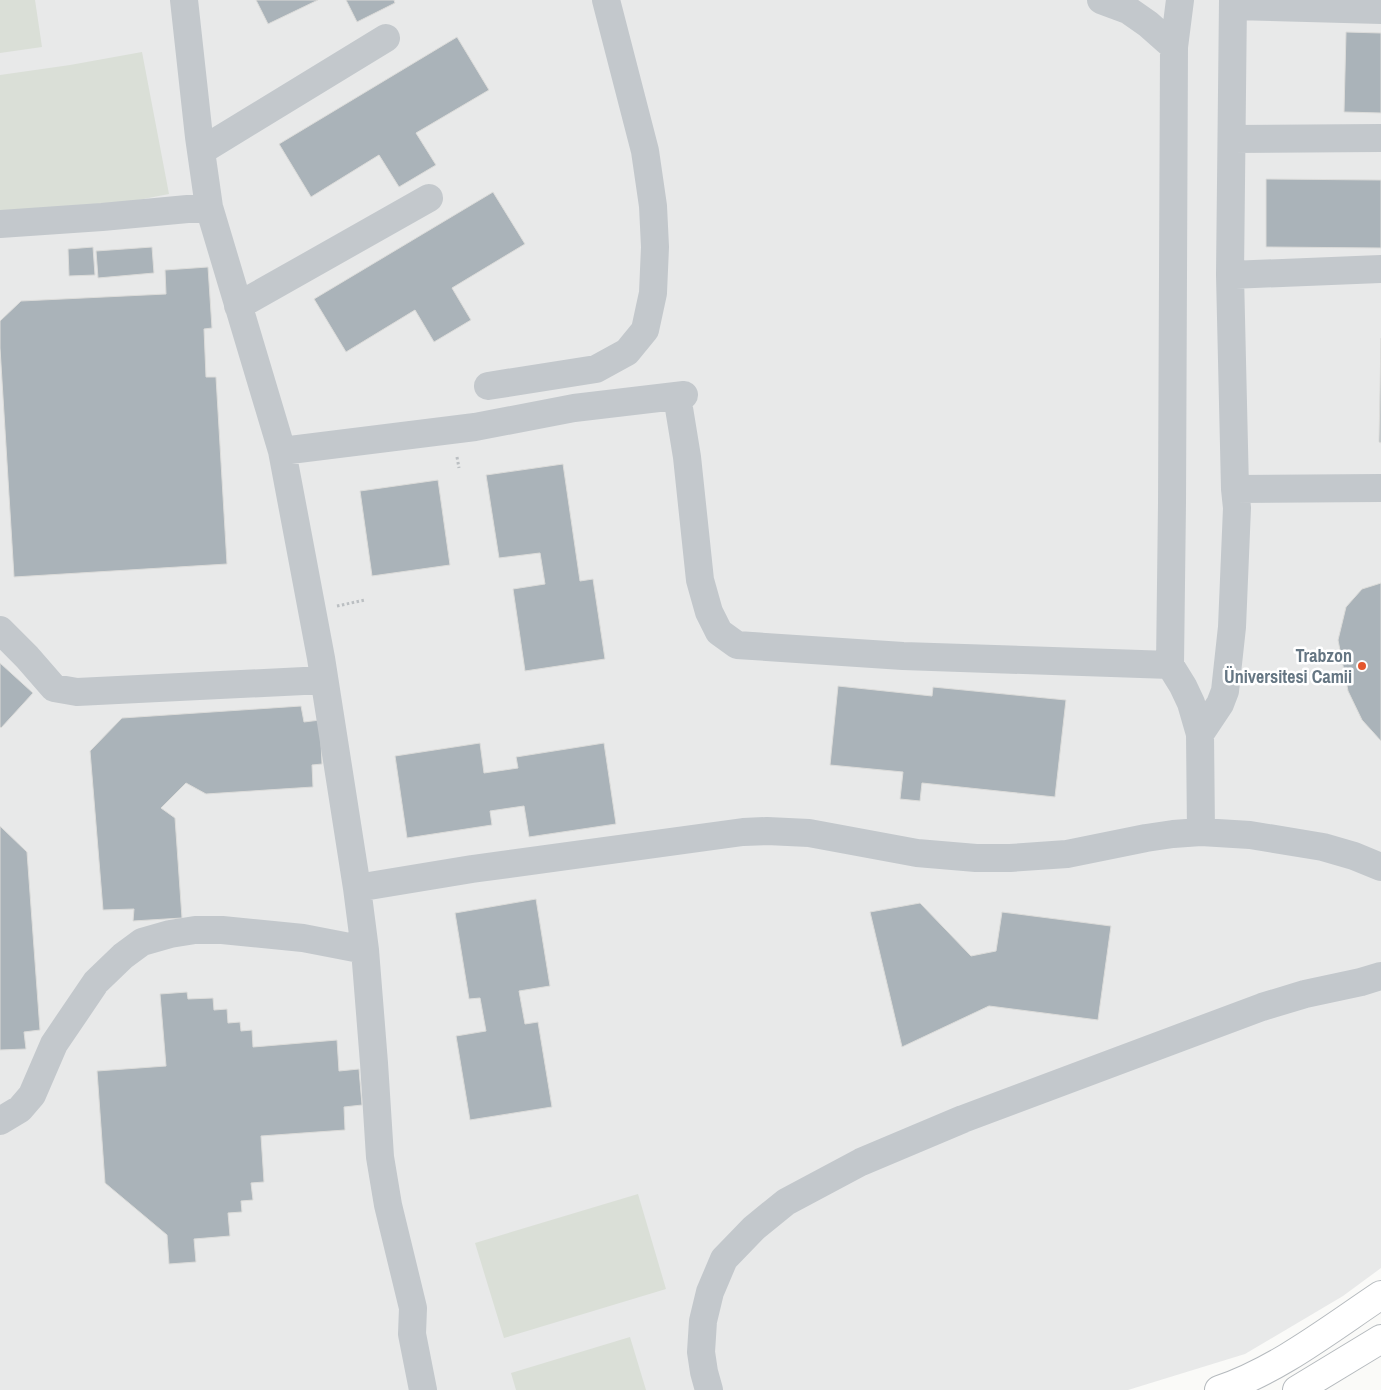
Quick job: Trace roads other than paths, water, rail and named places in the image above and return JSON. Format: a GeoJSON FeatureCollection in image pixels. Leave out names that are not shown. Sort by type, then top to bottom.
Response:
{"type":"FeatureCollection","features":[{"type":"Feature","properties":{"kind":"main road"},"geometry":{"type":"LineString","coordinates":[[1219,1390],[1279,1363],[1381,1295]]}},
{"type":"Feature","properties":{"kind":"main road"},"geometry":{"type":"LineString","coordinates":[[1297,1390],[1381,1339]]}},
{"type":"Feature","properties":{"kind":"street"},"geometry":{"type":"LineString","coordinates":[[184,0],[209,207],[282,451],[324,680],[365,950],[380,1157],[388,1205],[413,1308],[412,1334],[424,1390]]}},
{"type":"Feature","properties":{"kind":"street"},"geometry":{"type":"LineString","coordinates":[[488,386],[596,369],[628,352],[645,330],[653,293],[655,247],[653,206],[645,151],[606,0]]}},
{"type":"Feature","properties":{"kind":"street"},"geometry":{"type":"LineString","coordinates":[[1101,0],[1128,10],[1148,24],[1174,48]]}},
{"type":"Feature","properties":{"kind":"street"},"geometry":{"type":"LineString","coordinates":[[1180,0],[1174,48],[1170,665],[1191,703],[1200,734],[1201,832]]}},
{"type":"Feature","properties":{"kind":"street"},"geometry":{"type":"LineString","coordinates":[[1200,734],[1220,704],[1225,691],[1232,627],[1236,498],[1230,275],[1233,3],[1381,10]]}},
{"type":"Feature","properties":{"kind":"street"},"geometry":{"type":"LineString","coordinates":[[201,151],[386,38]]}},
{"type":"Feature","properties":{"kind":"street"},"geometry":{"type":"LineString","coordinates":[[1232,139],[1381,138]]}},
{"type":"Feature","properties":{"kind":"street"},"geometry":{"type":"LineString","coordinates":[[238,306],[429,198]]}},
{"type":"Feature","properties":{"kind":"street"},"geometry":{"type":"LineString","coordinates":[[0,224],[209,207]]}},
{"type":"Feature","properties":{"kind":"street"},"geometry":{"type":"LineString","coordinates":[[1230,275],[1381,269]]}},
{"type":"Feature","properties":{"kind":"street"},"geometry":{"type":"LineString","coordinates":[[282,451],[475,427],[574,408],[681,395],[700,580],[709,612],[719,632],[737,645],[903,656],[1170,665]]}},
{"type":"Feature","properties":{"kind":"street"},"geometry":{"type":"LineString","coordinates":[[1236,498],[1381,488]]}},
{"type":"Feature","properties":{"kind":"street"},"geometry":{"type":"LineString","coordinates":[[0,630],[54,688],[76,692],[324,680]]}},
{"type":"Feature","properties":{"kind":"street"},"geometry":{"type":"LineString","coordinates":[[357,888],[472,869],[743,832],[767,831],[809,833],[916,853],[976,858],[1067,854],[1146,838],[1201,832],[1250,835],[1323,847],[1354,856],[1381,868]]}},
{"type":"Feature","properties":{"kind":"street"},"geometry":{"type":"LineString","coordinates":[[0,1121],[20,1109],[32,1095],[54,1044],[96,982],[123,956],[142,942],[170,934],[195,930],[222,930],[303,938],[365,950]]}},
{"type":"Feature","properties":{"kind":"street"},"geometry":{"type":"LineString","coordinates":[[709,1390],[701,1352],[703,1321],[710,1292],[724,1259],[754,1228],[786,1202],[861,1162],[963,1119],[1262,1007],[1305,994],[1381,976]]}},
{"type":"Feature","properties":{"kind":"street"},"geometry":{"type":"LineString","coordinates":[[413,1308],[427,1330],[441,1390]]}},
{"type":"Feature","properties":{"kind":"place","name":"Trabzon Üniversitesi Camii"},"geometry":{"type":"Point","coordinates":[1362,666]}}]}
